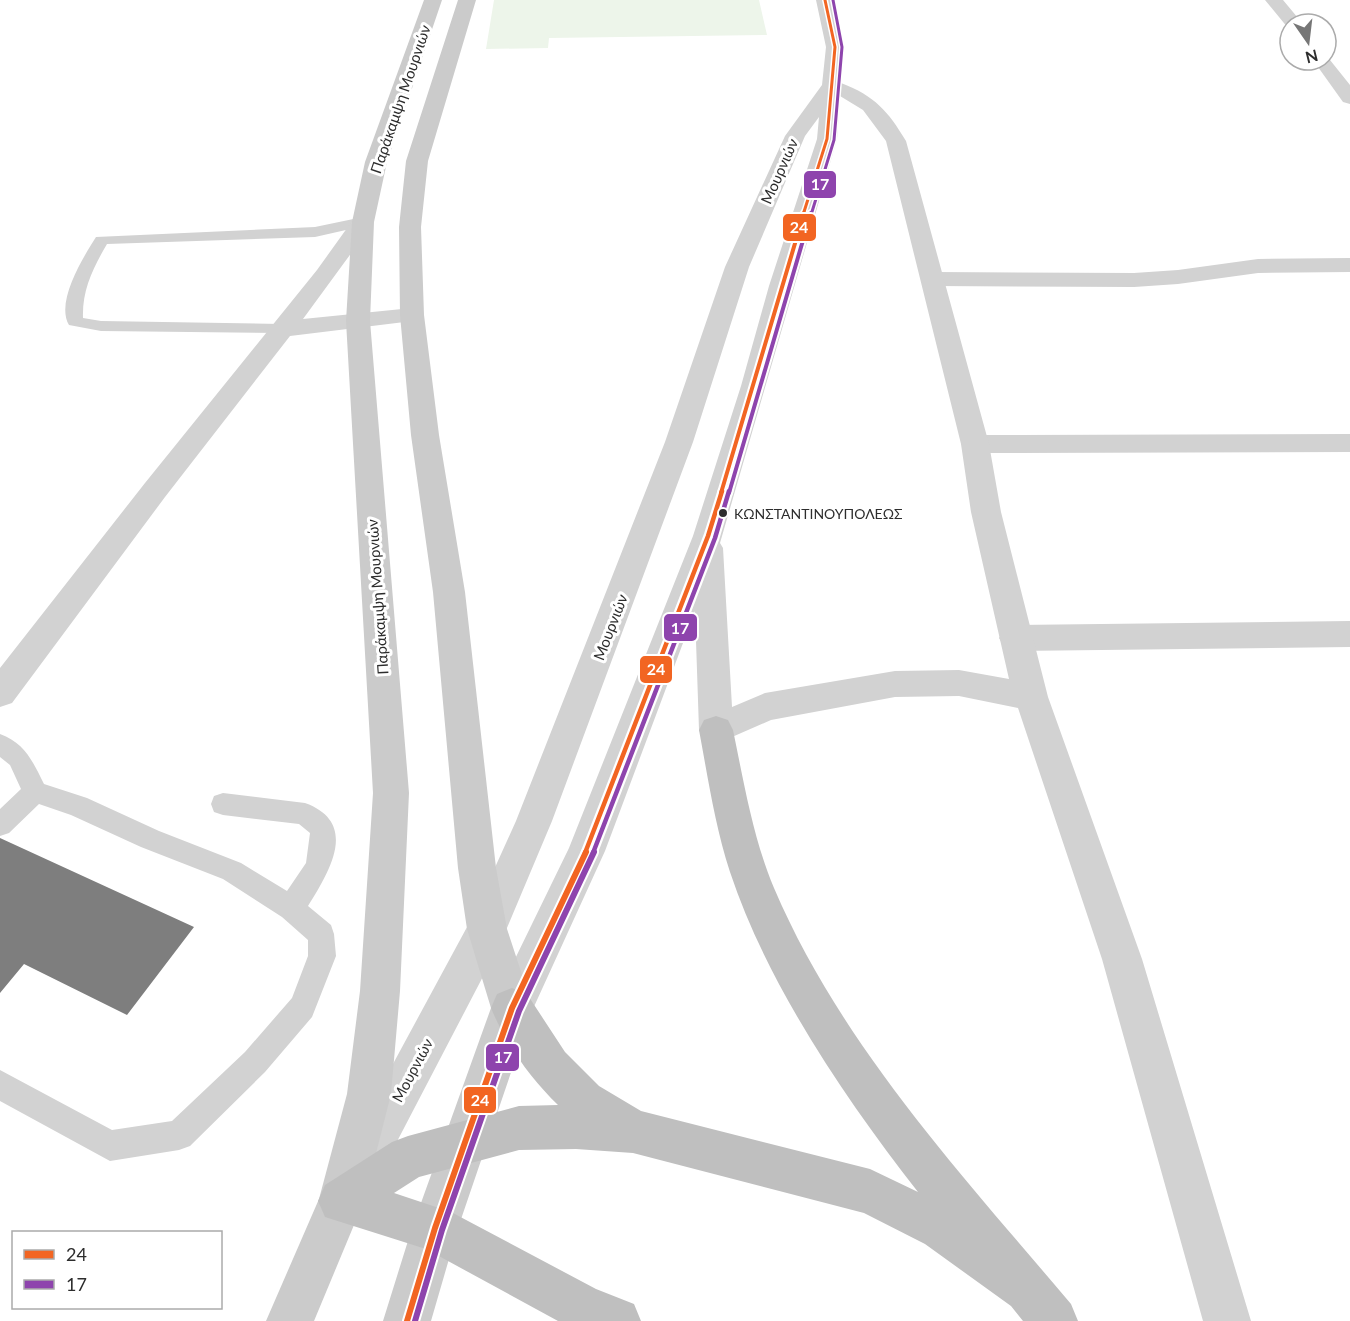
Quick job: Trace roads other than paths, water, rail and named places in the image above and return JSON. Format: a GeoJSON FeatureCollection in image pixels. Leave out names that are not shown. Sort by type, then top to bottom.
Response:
{"type":"FeatureCollection","features":[{"type":"Feature","properties":{"kind":"highway"},"geometry":{"type":"LineString","coordinates":[[716,730],[731,807],[756,891],[794,973],[885,1113],[1041,1305]]}},
{"type":"Feature","properties":{"kind":"highway"},"geometry":{"type":"LineString","coordinates":[[512,1008],[557,1073],[584,1101],[633,1131]]}},
{"type":"Feature","properties":{"kind":"highway"},"geometry":{"type":"LineString","coordinates":[[341,1201],[408,1158],[519,1128],[576,1126],[633,1131],[870,1192],[940,1228],[1041,1305]]}},
{"type":"Feature","properties":{"kind":"highway"},"geometry":{"type":"LineString","coordinates":[[341,1201],[435,1228],[583,1308],[618,1321]]}},
{"type":"Feature","properties":{"kind":"main road","name":"Παράκαμψη Μουρνιών"},"geometry":{"type":"LineString","coordinates":[[290,1321],[341,1201],[369,1094],[380,991],[391,794],[358,321],[363,222],[376,162],[433,0]]}},
{"type":"Feature","properties":{"kind":"main road"},"geometry":{"type":"LineString","coordinates":[[407,1321],[435,1228],[512,1008],[487,929],[477,867],[449,592],[424,428],[412,315],[410,227],[417,161],[467,0]]}},
{"type":"Feature","properties":{"kind":"street"},"geometry":{"type":"LineString","coordinates":[[512,1008],[586,851],[708,536],[754,386],[781,286],[827,139],[835,47],[825,0]]}},
{"type":"Feature","properties":{"kind":"street"},"geometry":{"type":"LineString","coordinates":[[1274,0],[1284,12]]}},
{"type":"Feature","properties":{"kind":"street"},"geometry":{"type":"LineString","coordinates":[[1331,72],[1350,98]]}},
{"type":"Feature","properties":{"kind":"street"},"geometry":{"type":"LineString","coordinates":[[831,86],[858,96],[880,114],[896,141],[934,279],[975,444],[986,512],[1031,697],[1122,958],[1227,1321]]}},
{"type":"Feature","properties":{"kind":"street","name":"Μουρνιών"},"geometry":{"type":"LineString","coordinates":[[341,1201],[487,929],[534,821],[612,621],[679,442],[737,267],[795,136],[831,86]]}},
{"type":"Feature","properties":{"kind":"street"},"geometry":{"type":"LineString","coordinates":[[0,693],[325,275],[363,222]]}},
{"type":"Feature","properties":{"kind":"street"},"geometry":{"type":"LineString","coordinates":[[934,279],[1134,280],[1178,277],[1258,266],[1350,265]]}},
{"type":"Feature","properties":{"kind":"street"},"geometry":{"type":"LineString","coordinates":[[281,329],[412,315]]}},
{"type":"Feature","properties":{"kind":"street"},"geometry":{"type":"LineString","coordinates":[[975,444],[1350,443]]}},
{"type":"Feature","properties":{"kind":"street"},"geometry":{"type":"LineString","coordinates":[[708,536],[716,730],[765,707],[895,684],[959,683],[1031,697]]}},
{"type":"Feature","properties":{"kind":"street"},"geometry":{"type":"LineString","coordinates":[[1015,638],[1350,634]]}},
{"type":"Feature","properties":{"kind":"lane"},"geometry":{"type":"LineString","coordinates":[[281,329],[100,326],[75,321],[74,300],[85,269],[102,240],[315,232],[363,222]]}},
{"type":"Feature","properties":{"kind":"lane"},"geometry":{"type":"LineString","coordinates":[[0,744],[19,758],[35,792],[78,806],[150,839],[232,871],[291,908],[321,934],[322,956],[302,1007],[255,1062],[179,1135],[110,1146],[0,1085]]}},
{"type":"Feature","properties":{"kind":"lane"},"geometry":{"type":"LineString","coordinates":[[0,825],[35,792]]}},
{"type":"Feature","properties":{"kind":"lane"},"geometry":{"type":"LineString","coordinates":[[223,804],[305,814],[323,829],[319,866],[291,908]]}},
{"type":"Feature","properties":{"kind":"place","name":"ΚΩΝΣΤΑΝΤΙΝΟΥΠΟΛΕΩΣ"},"geometry":{"type":"Point","coordinates":[723,513]}}]}
